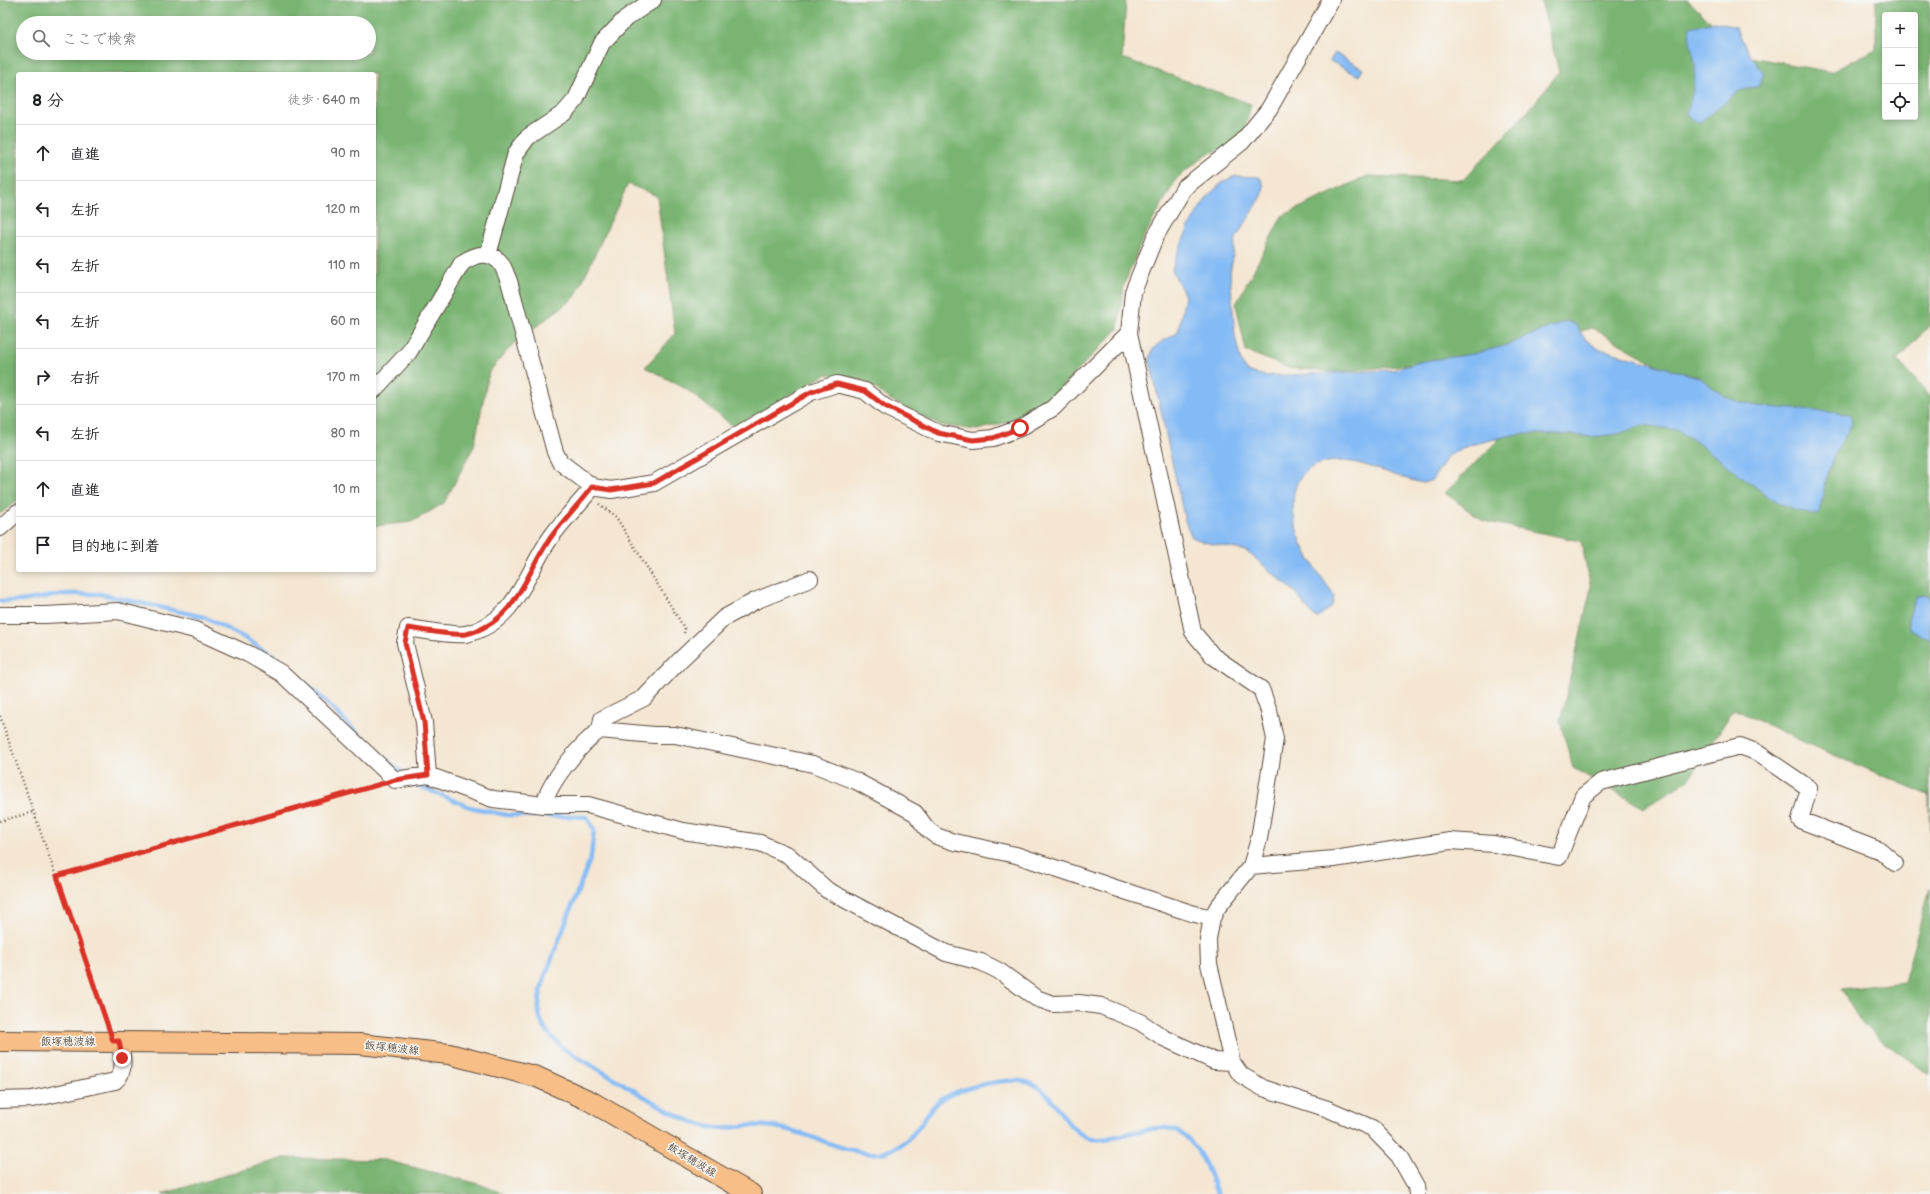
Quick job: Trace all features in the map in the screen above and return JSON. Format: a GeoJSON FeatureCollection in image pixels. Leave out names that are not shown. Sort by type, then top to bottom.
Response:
{"type":"FeatureCollection","features":[{"type":"Feature","properties":{"kind":"main road","name":"飯塚穂波線"},"geometry":{"type":"LineString","coordinates":[[0,1041],[360,1044],[449,1054],[537,1077],[590,1101],[751,1194]]}},
{"type":"Feature","properties":{"kind":"street"},"geometry":{"type":"LineString","coordinates":[[488,255],[516,153],[528,137],[564,113],[576,99],[602,43],[626,18],[653,0]]}},
{"type":"Feature","properties":{"kind":"street"},"geometry":{"type":"LineString","coordinates":[[1331,0],[1269,108],[1242,142],[1184,188],[1155,237],[1133,292],[1129,333],[1193,632],[1213,656],[1261,689],[1269,711],[1275,739],[1259,838],[1251,866],[1212,918],[1208,939],[1208,964],[1232,1062],[1241,1075],[1263,1088],[1328,1109],[1372,1128],[1399,1156],[1416,1186],[1417,1194]]}},
{"type":"Feature","properties":{"kind":"street"},"geometry":{"type":"LineString","coordinates":[[376,388],[409,352],[462,263],[474,255],[488,255],[500,261],[509,281],[555,452],[560,462],[590,491],[611,490],[654,483],[811,392],[837,384],[865,391],[885,406],[938,433],[973,440],[993,438],[1020,428],[1053,408],[1129,333]]}},
{"type":"Feature","properties":{"kind":"street"},"geometry":{"type":"LineString","coordinates":[[425,776],[424,722],[405,643],[408,628],[464,634],[485,628],[505,614],[527,580],[551,537],[590,491]]}},
{"type":"Feature","properties":{"kind":"street"},"geometry":{"type":"LineString","coordinates":[[0,528],[16,514]]}},
{"type":"Feature","properties":{"kind":"street"},"geometry":{"type":"LineString","coordinates":[[544,805],[546,796],[571,758],[600,730],[602,719],[644,698],[680,660],[724,618],[755,601],[810,579]]}},
{"type":"Feature","properties":{"kind":"street"},"geometry":{"type":"LineString","coordinates":[[0,615],[46,615],[118,611],[195,630],[248,654],[280,673],[398,780],[425,776],[493,799],[544,805],[588,805],[683,831],[760,843],[788,855],[827,890],[946,953],[981,962],[999,971],[1036,998],[1053,1004],[1079,1003],[1101,1006],[1140,1022],[1164,1038],[1214,1061],[1232,1062]]}},
{"type":"Feature","properties":{"kind":"street"},"geometry":{"type":"LineString","coordinates":[[600,730],[654,735],[675,735],[813,764],[856,781],[915,813],[927,829],[936,836],[954,842],[1016,855],[1191,913],[1212,918]]}},
{"type":"Feature","properties":{"kind":"street"},"geometry":{"type":"LineString","coordinates":[[1251,866],[1334,859],[1450,841],[1494,844],[1559,857],[1583,796],[1601,782],[1740,746],[1756,752],[1810,788],[1800,820],[1881,851],[1895,863]]}},
{"type":"Feature","properties":{"kind":"street"},"geometry":{"type":"LineString","coordinates":[[0,1100],[32,1099],[115,1081],[123,1070],[116,1041]]}},
{"type":"Feature","properties":{"kind":"path"},"geometry":{"type":"LineString","coordinates":[[590,491],[616,517],[685,629],[684,638]]}},
{"type":"Feature","properties":{"kind":"path"},"geometry":{"type":"LineString","coordinates":[[0,716],[116,1041]]}},
{"type":"Feature","properties":{"kind":"path"},"geometry":{"type":"LineString","coordinates":[[57,876],[398,780]]}},
{"type":"Feature","properties":{"kind":"path"},"geometry":{"type":"LineString","coordinates":[[0,821],[33,812]]}},
{"type":"Feature","properties":{"kind":"green space"},"geometry":{"type":"Polygon","coordinates":[[[0,0],[1126,0],[1122,58],[1251,104],[1242,142],[1207,154],[1177,178],[1143,238],[1124,285],[1118,329],[1057,392],[1015,420],[977,430],[939,425],[891,400],[865,381],[827,374],[734,427],[686,389],[645,367],[675,334],[657,196],[628,184],[575,297],[513,344],[489,372],[474,446],[444,503],[412,522],[376,526],[376,72],[16,72],[16,502],[0,514],[0,0]]]}},
{"type":"Feature","properties":{"kind":"green space"},"geometry":{"type":"Polygon","coordinates":[[[1541,0],[1688,0],[1745,56],[1831,72],[1876,49],[1876,0],[1930,0],[1930,325],[1897,360],[1930,396],[1930,861],[1929,795],[1810,745],[1734,709],[1688,780],[1644,808],[1573,768],[1560,722],[1591,588],[1581,541],[1483,521],[1445,493],[1510,428],[1723,402],[1592,328],[1486,357],[1336,372],[1289,368],[1246,351],[1236,304],[1282,216],[1367,176],[1463,180],[1529,110],[1559,72],[1541,0]]]}},
{"type":"Feature","properties":{"kind":"green space"},"geometry":{"type":"Polygon","coordinates":[[[1930,888],[1930,1075],[1882,1041],[1859,1019],[1842,989],[1904,982],[1930,888]]]}},
{"type":"Feature","properties":{"kind":"green space"},"geometry":{"type":"Polygon","coordinates":[[[284,1158],[385,1160],[479,1184],[504,1194],[162,1194],[284,1158]]]}},
{"type":"Feature","properties":{"kind":"water"},"geometry":{"type":"Polygon","coordinates":[[[1715,22],[1736,27],[1748,52],[1764,73],[1759,86],[1739,91],[1700,122],[1693,121],[1687,114],[1695,73],[1695,62],[1689,32],[1690,27],[1715,22]]]}},
{"type":"Feature","properties":{"kind":"water"},"geometry":{"type":"Polygon","coordinates":[[[1335,53],[1363,69],[1359,76],[1330,61],[1335,53]]]}},
{"type":"Feature","properties":{"kind":"water"},"geometry":{"type":"Polygon","coordinates":[[[1236,176],[1259,177],[1264,186],[1262,196],[1236,238],[1230,273],[1235,336],[1241,362],[1247,371],[1265,376],[1393,370],[1423,361],[1473,354],[1504,346],[1565,321],[1575,324],[1585,339],[1597,348],[1698,377],[1721,394],[1734,400],[1757,406],[1850,414],[1852,421],[1851,426],[1831,463],[1819,513],[1812,515],[1773,500],[1695,441],[1677,430],[1643,425],[1618,434],[1593,437],[1561,434],[1517,434],[1470,445],[1448,456],[1432,480],[1424,483],[1346,461],[1319,464],[1307,470],[1299,480],[1294,491],[1293,504],[1294,518],[1306,553],[1334,595],[1332,606],[1317,618],[1310,612],[1293,590],[1246,551],[1204,542],[1192,537],[1185,521],[1150,361],[1153,350],[1156,346],[1178,332],[1185,296],[1172,270],[1181,244],[1204,202],[1224,181],[1236,176]]]}},
{"type":"Feature","properties":{"kind":"water"},"geometry":{"type":"Polygon","coordinates":[[[1922,595],[1930,597],[1930,640],[1909,628],[1908,621],[1915,598],[1922,595]]]}},
{"type":"Feature","properties":{"kind":"waterway"},"geometry":{"type":"LineString","coordinates":[[0,601],[21,601],[65,594],[100,594],[204,617],[243,637],[275,657],[327,703],[370,746]]}},
{"type":"Feature","properties":{"kind":"waterway"},"geometry":{"type":"LineString","coordinates":[[378,754],[404,774]]}},
{"type":"Feature","properties":{"kind":"waterway"},"geometry":{"type":"LineString","coordinates":[[413,782],[470,807],[506,815],[587,817],[594,830],[591,857],[544,979],[539,1002],[540,1018],[548,1033],[564,1049],[673,1113],[691,1121],[714,1128],[722,1129],[743,1126],[775,1127],[795,1132],[845,1149],[875,1153],[892,1149],[906,1141],[918,1128],[929,1111],[937,1103],[954,1093],[989,1083],[1021,1081],[1033,1084],[1043,1091],[1073,1128],[1082,1135],[1093,1139],[1106,1139],[1155,1128],[1165,1128],[1176,1131],[1185,1136],[1193,1144],[1205,1163],[1217,1194]]}},
{"type":"Feature","properties":{"kind":"route"},"geometry":{"type":"LineString","coordinates":[[122,1058],[119,1041],[113,1041],[57,876],[395,780],[428,775],[424,722],[405,643],[408,628],[464,634],[485,628],[505,614],[527,580],[551,537],[592,487],[611,490],[632,488],[654,483],[811,392],[837,384],[865,391],[885,406],[938,433],[973,440],[993,438],[1020,428]]}}]}
